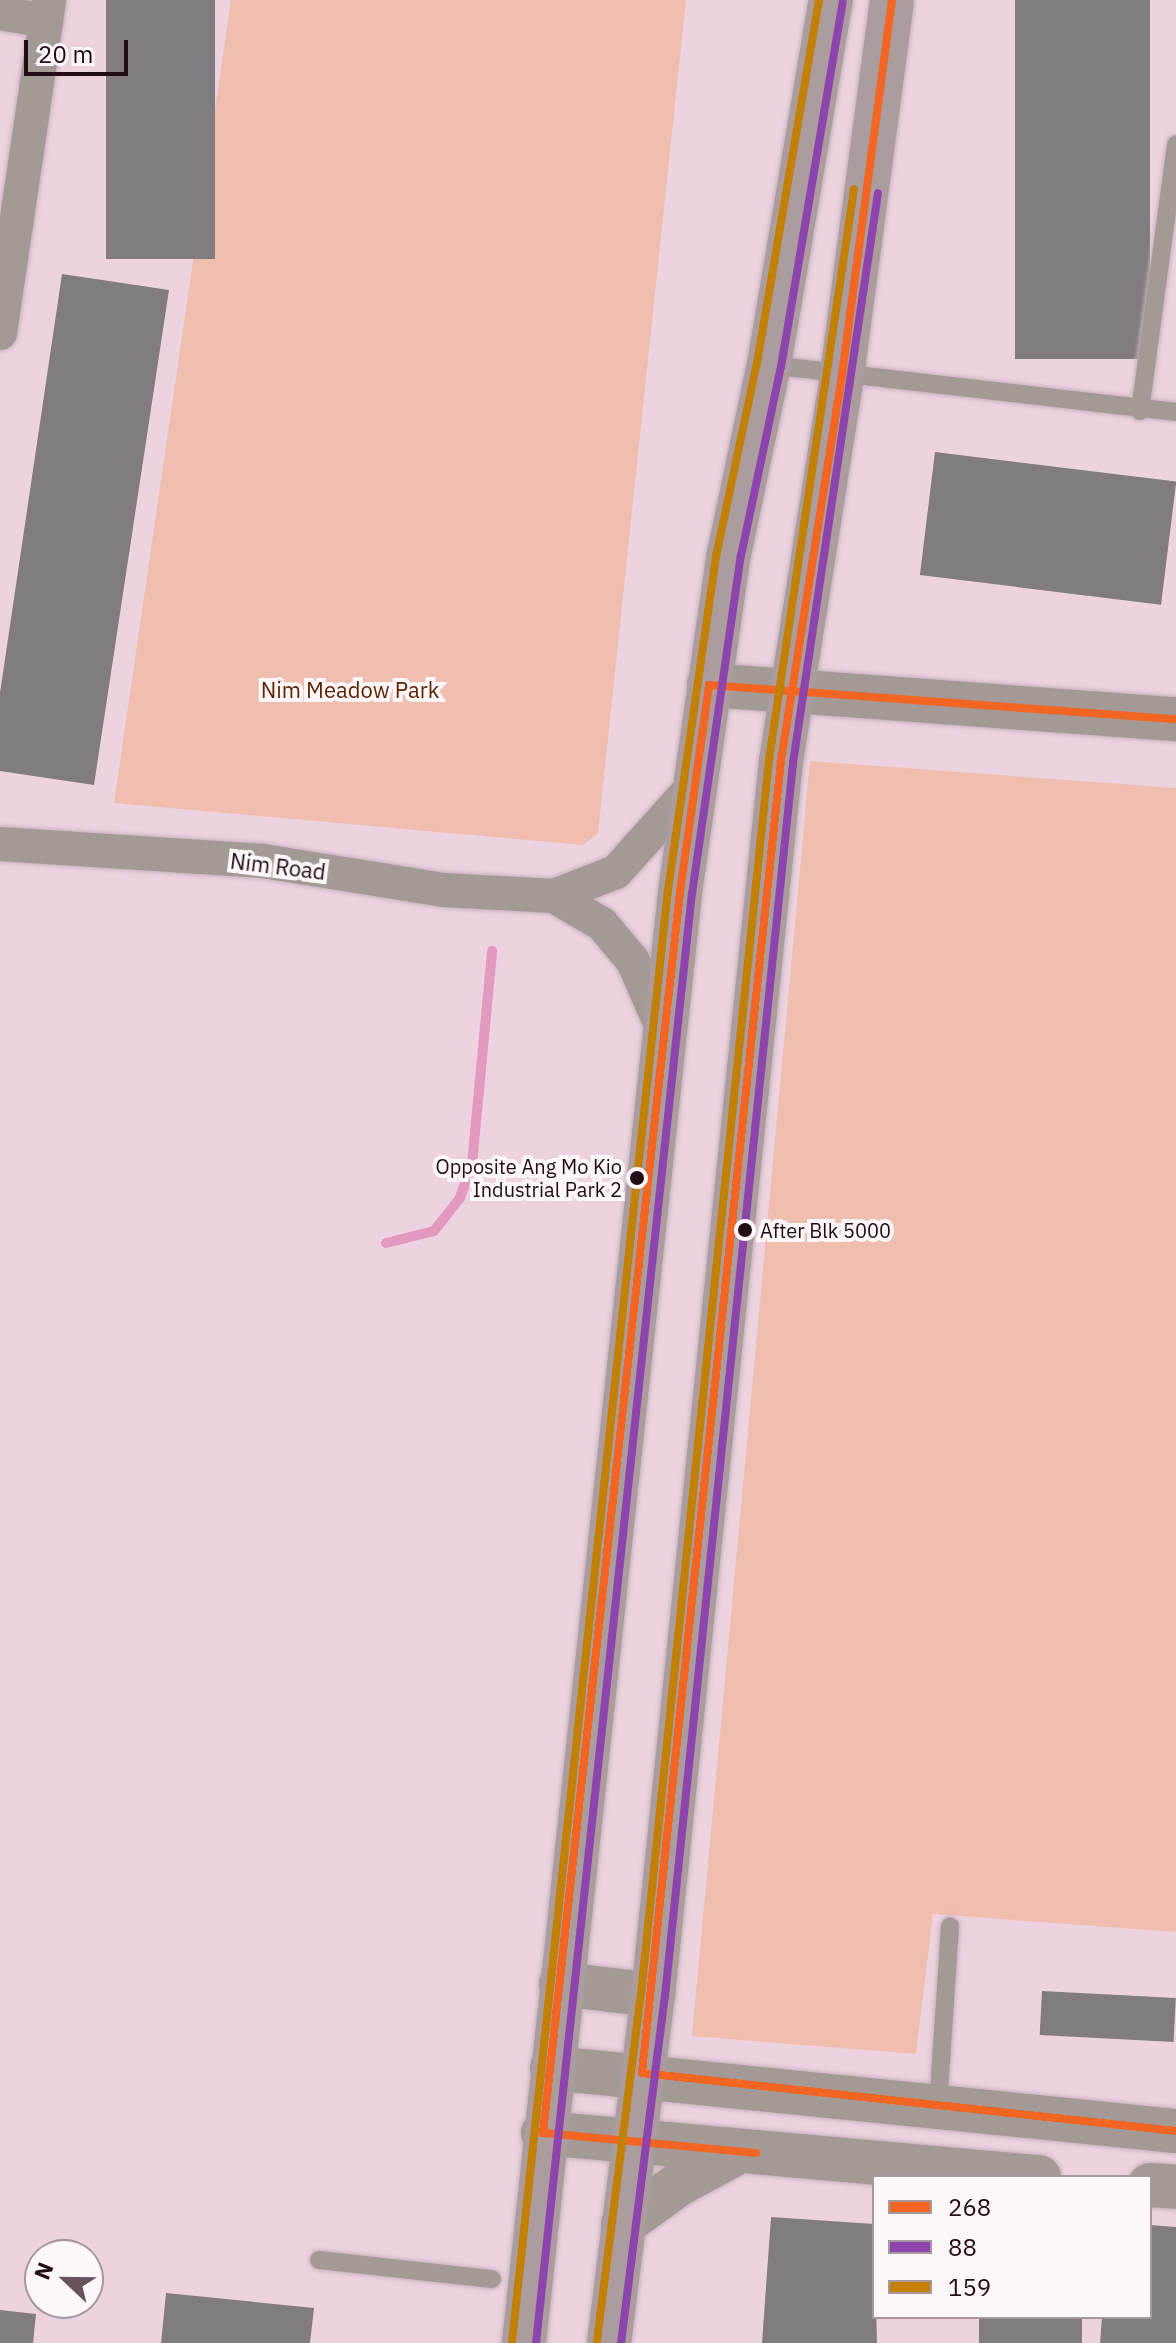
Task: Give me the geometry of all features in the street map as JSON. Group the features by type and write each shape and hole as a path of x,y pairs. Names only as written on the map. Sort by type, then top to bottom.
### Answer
{"main road":[{"path":"524,2343 543,2133 664,1032 695,784 729,554 769,365 831,0"},
{"path":"609,2343 653,1995 789,693 842,375 892,0"}],"street":[{"path":"0,13 48,11 0,333"},
{"path":"709,685 1176,719"},
{"path":"554,896 616,872 695,784"},
{"name":"Nim Road","path":"0,844 263,861 444,890 554,896"},
{"path":"554,896 602,924 633,961 664,1032"},
{"path":"561,1984 653,1995"},
{"path":"552,2068 642,2073 1176,2131"},
{"path":"543,2133 1016,2175"},
{"path":"623,2224 663,2193 740,2151"},
{"path":"1152,2185 1176,2187"}],"lane":[{"path":"1140,411 1176,144"},
{"path":"769,365 1140,411 1176,412"},
{"path":"938,2107 950,1926"},
{"path":"319,2260 492,2279"}],"green space":[{"name":"Nim Meadow Park","path":"231,0 686,0 598,833 583,845 114,803"},
{"path":"810,761 1176,788 1176,1932 933,1914 916,2054 692,2036"}],"building":[{"path":"106,0 215,0 215,259 106,259"},
{"path":"1015,0 1150,0 1150,359 1015,359"},
{"path":"62,274 169,290 94,785 0,771 0,693"},
{"path":"935,452 1176,482 1161,605 920,575"},
{"path":"1042,1991 1176,1998 1174,2042 1040,2035"},
{"path":"771,2217 872,2224 872,2319 876,2319 877,2343 762,2343"},
{"path":"1152,2225 1176,2227 1176,2343 1100,2343 1102,2319 1152,2319"},
{"path":"166,2293 314,2308 310,2343 161,2343"},
{"path":"0,2310 24,2313 24,2319 35,2319 33,2343 0,2343"},
{"path":"979,2319 1082,2319 1082,2343 979,2343"}],"waterway":[{"path":"386,1243 434,1231 460,1198 472,1164 492,951"}],"transit line":[{"name":"159","path":"512,2342 668,890 717,552 757,363 819,0"},
{"name":"268","path":"892,0 842,375 781,761 642,2073 1176,2131"},
{"name":"88","path":"536,2343 692,894 741,556 781,367 843,2"},
{"name":"159","path":"597,2341 641,1994 769,760 854,189"},
{"name":"88","path":"621,2343 665,1996 793,763 878,193"},
{"name":"268","path":"756,2153 543,2133 680,892 709,685 1176,719"}],"place":[{"name":"Opposite Ang Mo Kio Industrial Park 2","path":"637,1178"},
{"name":"After Blk 5000","path":"745,1230"}]}
